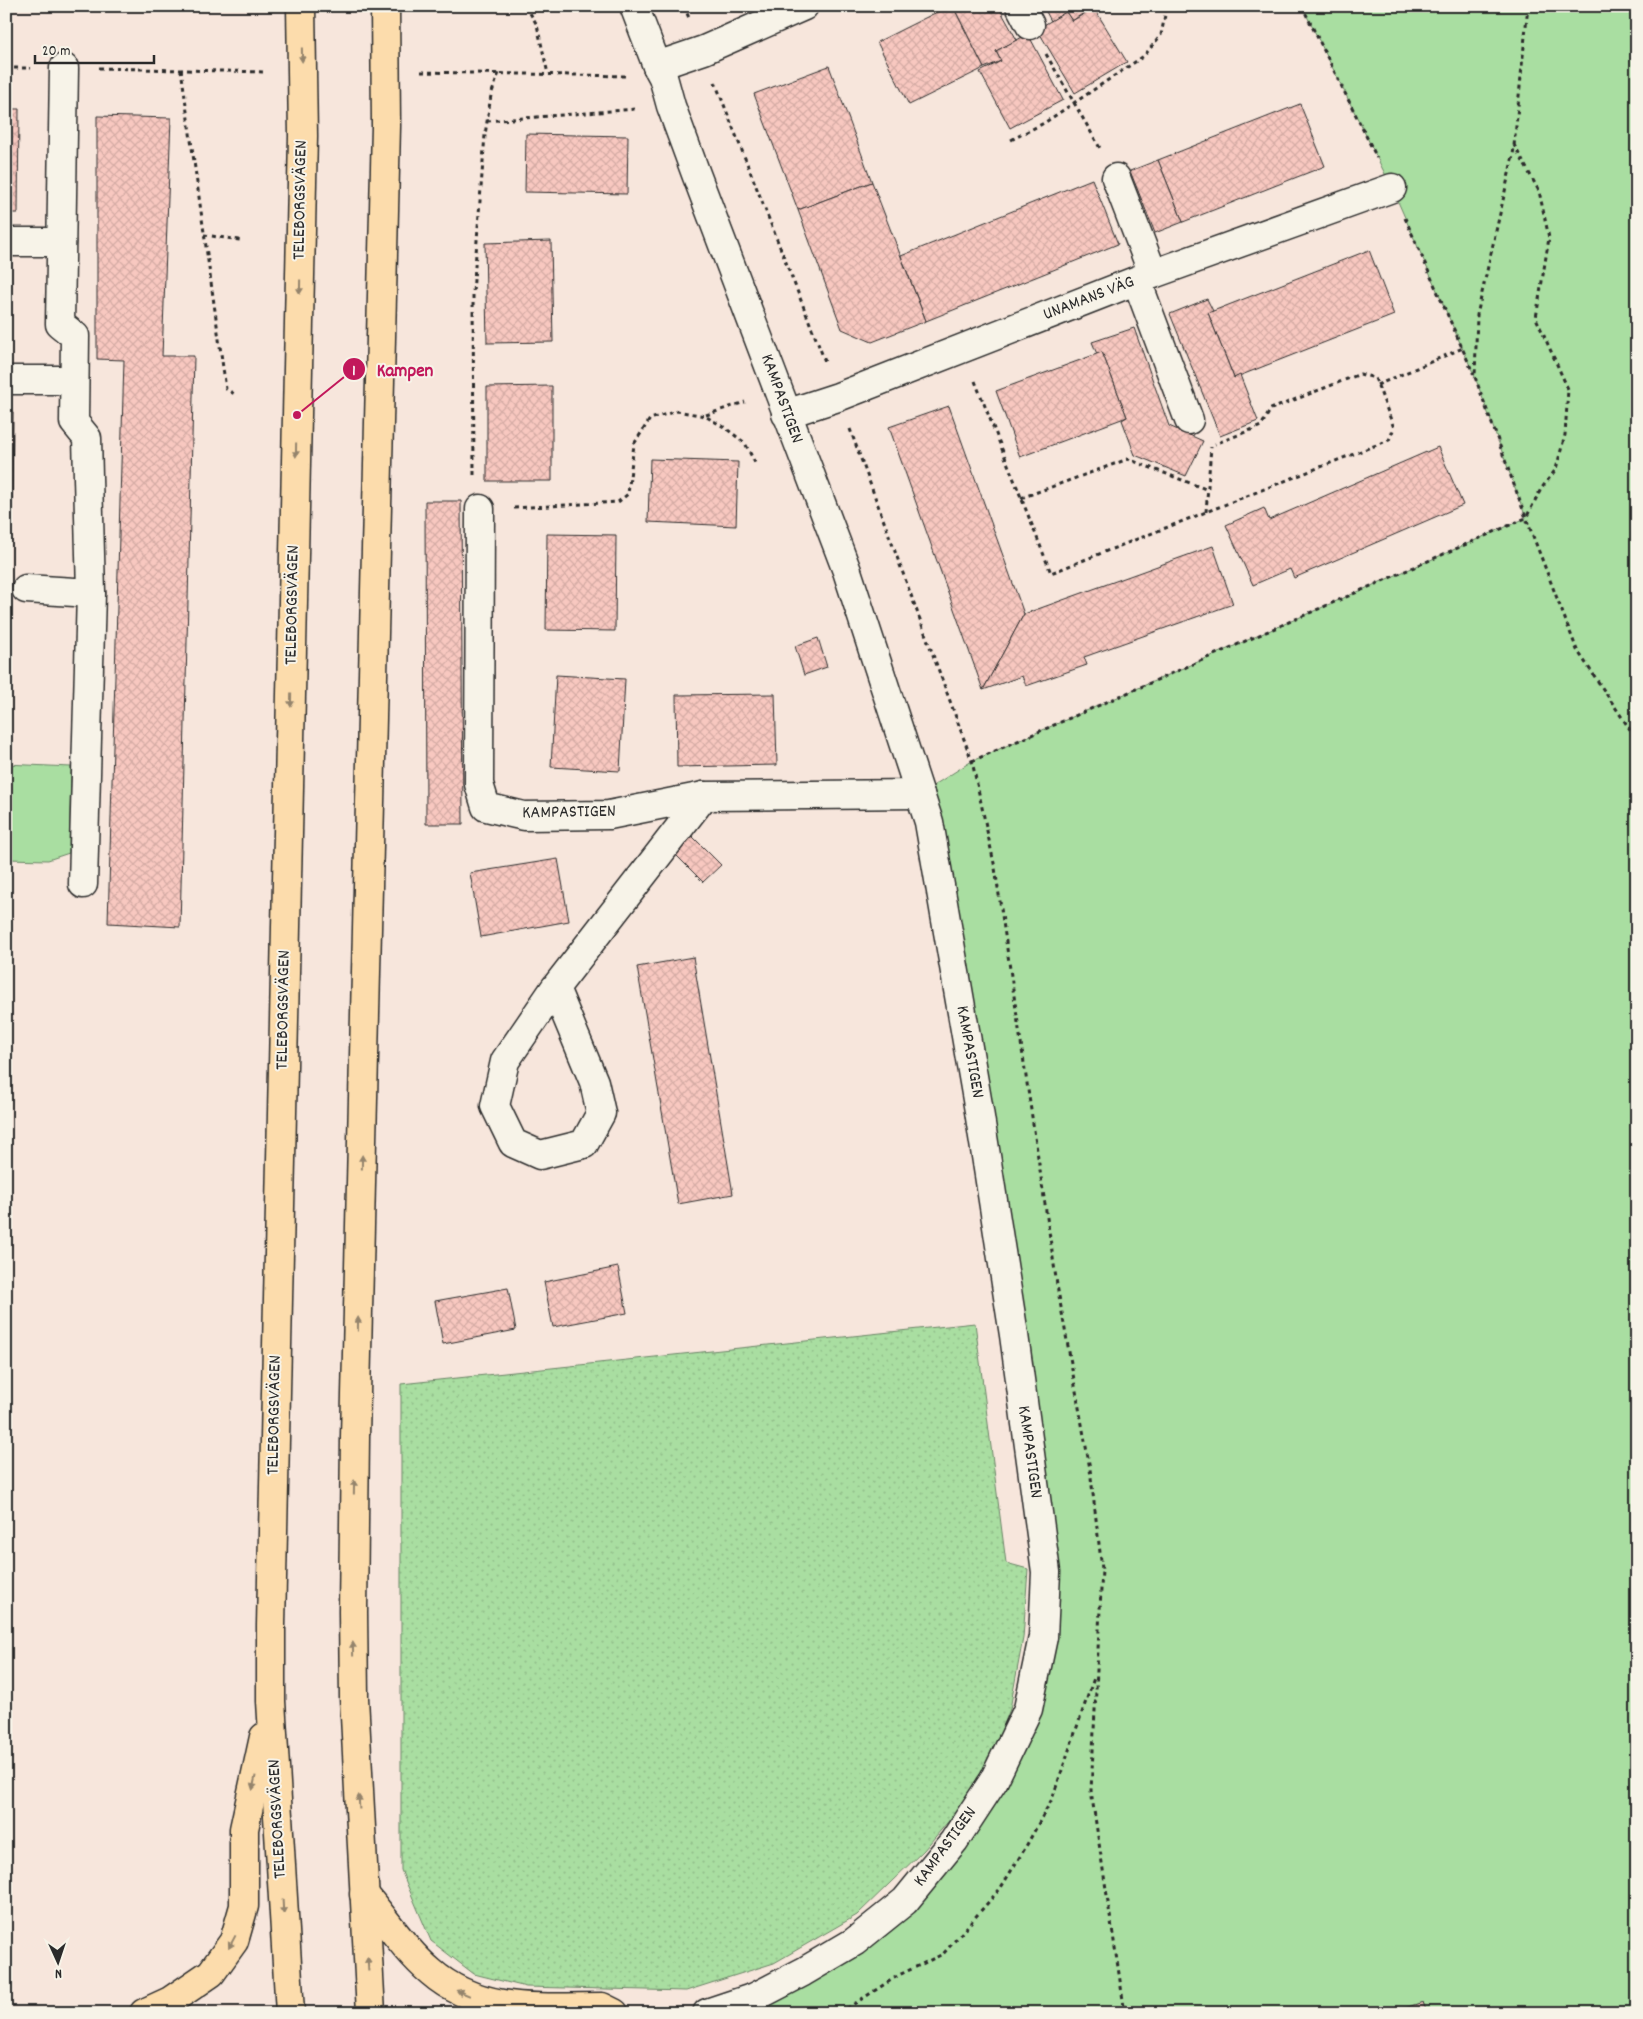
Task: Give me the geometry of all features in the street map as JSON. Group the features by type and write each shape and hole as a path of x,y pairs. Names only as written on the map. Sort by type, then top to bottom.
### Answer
{"main road":[{"name":"TELEBORGSVÄGEN","path":"290,2013 271,1701 271,1625 303,136 301,6"},
{"path":"371,2013 354,1698 353,1612 386,136 385,6"},
{"path":"144,2013 176,1998 211,1973 234,1941 244,1906 244,1829 271,1701"},
{"path":"364,1894 430,1972 461,1993 511,2006 602,2007 614,2013"}],"street":[{"name":"KAMPASTIGEN","path":"634,6 778,387 786,414 847,571 929,822 979,1111 1014,1334 1046,1572 1043,1637 1028,1709 994,1780 954,1842 905,1902 854,1942 803,1972 760,2005 707,2013"},
{"path":"660,72 704,50 804,6"},
{"path":"64,68 60,324 75,336 74,422 86,438 91,593 84,884"},
{"path":"1116,178 1145,278 1190,420"},
{"name":"UNAMANS VÄG","path":"786,414 838,397 1145,278 1392,188"},
{"path":"6,242 61,242"},
{"path":"6,380 74,380"},
{"name":"KAMPASTIGEN","path":"480,510 479,784 486,807 524,816 609,815 704,796 920,794"},
{"path":"26,589 91,593"},
{"path":"555,988 594,1082 601,1113 584,1144 540,1155 513,1143 495,1106 505,1061 555,988 704,796"}],"path":[{"path":"526,6 537,25 548,74"},
{"path":"1011,140 1044,123 1144,56 1161,35 1166,10 1165,6"},
{"path":"1528,6 1513,156 1477,315 1475,377 1526,518 1577,650 1637,740"},
{"path":"1025,16 1116,178"},
{"path":"6,68 181,69 266,72"},
{"path":"181,69 226,389 236,395"},
{"path":"421,72 548,74 660,72"},
{"path":"499,73 491,95 487,121 473,293 474,484 480,510 618,502 628,494 634,444 650,419 677,411 706,416 724,427 745,443 756,465"},
{"path":"487,121 671,106"},
{"path":"972,761 1526,518 1540,489 1556,469 1565,435 1568,389 1536,318 1550,238 1539,191 1514,145"},
{"path":"204,235 240,240"},
{"path":"962,348 1051,573 1389,440 1394,428 1375,378 1360,374 1271,409 1261,426 1211,446"},
{"path":"1377,384 1463,348"},
{"path":"706,416 738,405"},
{"path":"1190,420 1211,446 1206,512"},
{"path":"1021,498 1128,459 1208,490"},
{"path":"840,2013 898,1975 943,1954 1000,1889 1052,1799 1096,1674"}],"green space":[{"path":"1302,6 1637,6 1637,74 1635,85 1637,103 1634,105 1637,117 1637,2013 707,2013 905,1901 1028,1709 1046,1572 920,794 972,761 1526,518 1475,377 1392,188"},
{"path":"6,764 71,767 69,853 48,860 6,859"},
{"path":"975,1323 1006,1563 1028,1569 1023,1638 1010,1709 981,1783 924,1850 857,1915 774,1963 686,1991 526,1987 474,1974 431,1941 401,1870 401,1384"}],"building":[{"path":"949,6 953,6 984,68 909,105 877,42"},
{"path":"953,6 998,6 1017,40 996,51 1001,61 984,68"},
{"path":"1043,6 1082,6 1085,12 1072,21 1066,12 1051,21"},
{"path":"1082,6 1094,6 1085,12"},
{"path":"1094,8 1127,62 1075,93 1037,29 1066,12 1072,21"},
{"path":"1028,34 1063,100 1010,128 980,72 1001,61 996,51"},
{"path":"829,66 872,182 798,210 754,94"},
{"path":"1300,104 1325,166 1183,222 1158,160"},
{"path":"6,109 19,109 18,213 6,213"},
{"path":"97,116 171,118 162,356 194,356 180,927 108,923 124,360 97,359"},
{"path":"526,134 628,136 627,194 525,192"},
{"path":"1158,160 1183,222 1155,233 1130,171"},
{"path":"1092,179 1118,244 926,321 901,256"},
{"path":"872,182 926,321 872,342 842,329 798,210"},
{"path":"551,241 553,342 487,343 485,243"},
{"path":"1369,250 1394,315 1234,378 1208,313"},
{"path":"1207,299 1213,311 1208,313 1234,378 1240,375 1258,421 1220,436 1170,314"},
{"path":"1134,328 1169,426 1203,441 1186,476 1135,455 1122,420 1127,417 1102,352 1097,354 1092,342"},
{"path":"1102,352 1127,417 1020,457 996,391"},
{"path":"552,386 552,481 487,481 487,387"},
{"path":"949,406 1024,614 983,690 889,427"},
{"path":"6,412 13,412 12,514 6,513"},
{"path":"1438,447 1463,505 1294,578 1290,569 1253,585 1226,525 1264,508 1269,520"},
{"path":"650,459 738,462 736,526 648,522"},
{"path":"425,501 461,501 463,824 426,824"},
{"path":"547,534 616,535 615,631 546,630"},
{"path":"1213,546 1233,604 1084,657 1087,665 1026,686 1022,676 983,690 1024,614"},
{"path":"818,638 827,667 804,675 795,646"},
{"path":"556,675 625,679 620,771 551,767"},
{"path":"775,694 777,765 677,767 676,695"},
{"path":"692,836 721,865 703,882 675,854"},
{"path":"558,859 569,921 481,937 470,873"},
{"path":"693,957 733,1194 678,1204 637,967"},
{"path":"618,1267 627,1313 553,1327 544,1282"},
{"path":"508,1288 516,1330 443,1344 435,1301"},
{"path":"1423,2002 1427,2013 1390,2013"}],"place":[{"name":"Kampen","path":"297,415"}]}
